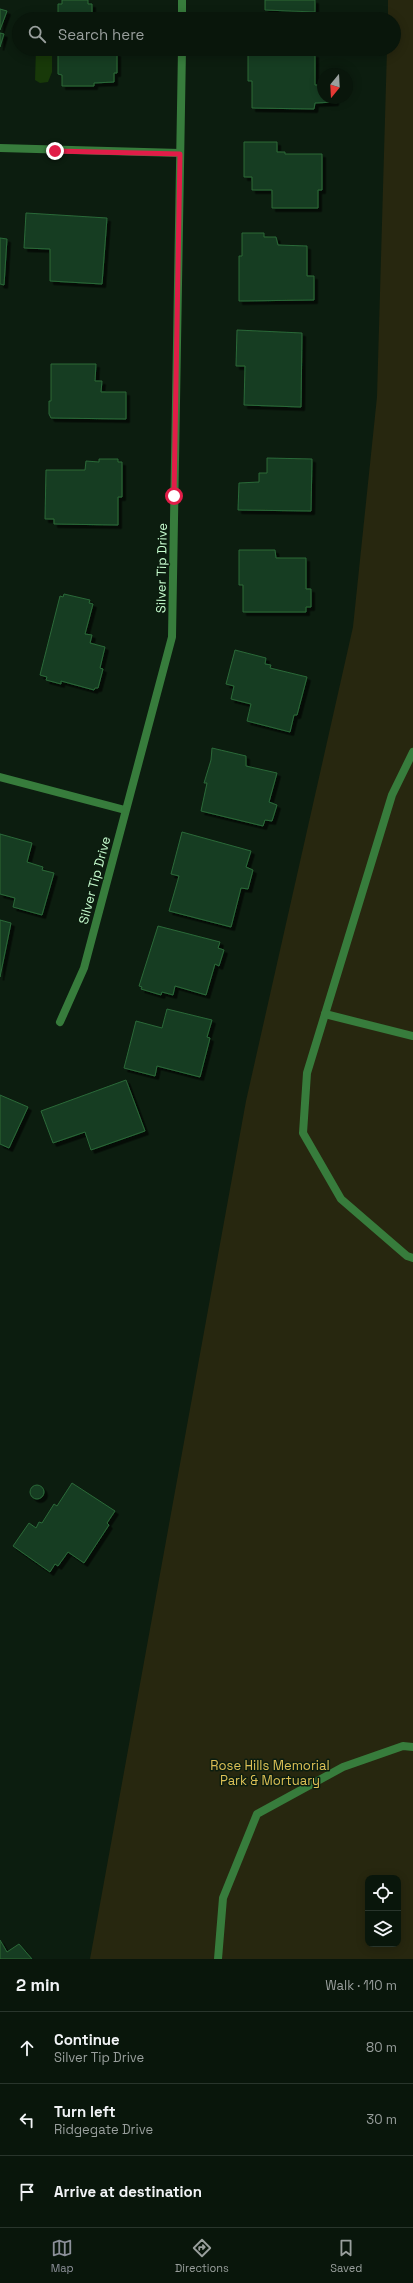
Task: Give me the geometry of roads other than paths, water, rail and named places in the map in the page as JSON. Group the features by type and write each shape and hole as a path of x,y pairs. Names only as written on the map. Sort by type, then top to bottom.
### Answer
{"street":[{"path":"182,0 182,12"},
{"name":"Silver Tip Drive","path":"60,1022 84,968 172,637 182,56"},
{"path":"0,148 180,154"},
{"path":"413,752 392,795 307,1073 303,1133 341,1200 407,1256 413,1258"},
{"path":"0,777 125,810"},
{"path":"325,1014 413,1036"},
{"path":"218,1959 223,1898 257,1814 343,1767 403,1746 413,1747"}],"park label":[{"name":"Rose Hills Memorial Park & Mortuary","path":"270,1772"}]}
